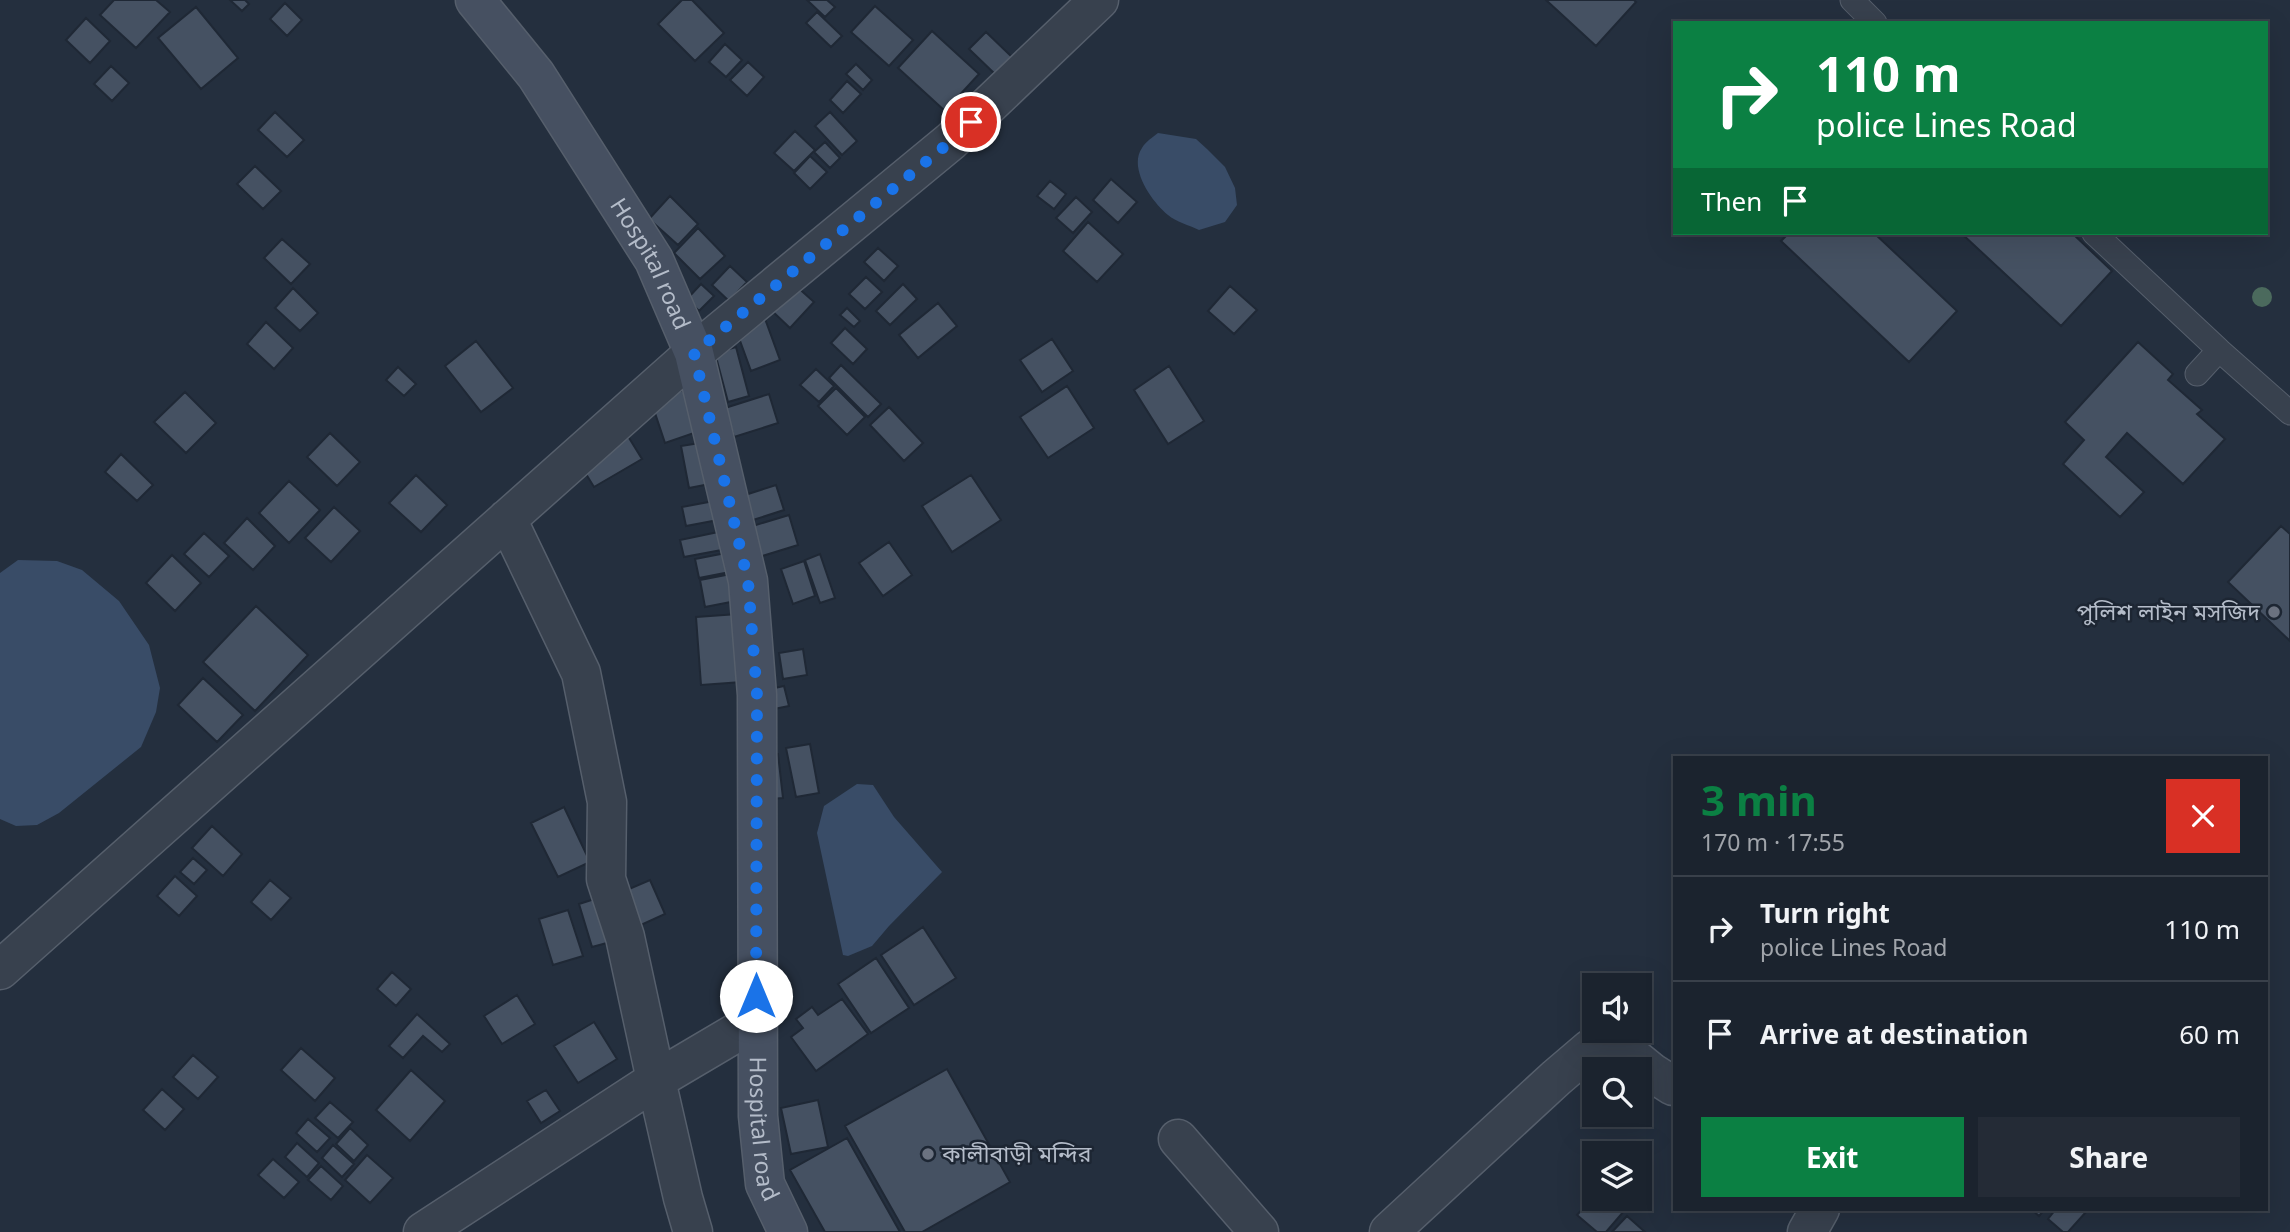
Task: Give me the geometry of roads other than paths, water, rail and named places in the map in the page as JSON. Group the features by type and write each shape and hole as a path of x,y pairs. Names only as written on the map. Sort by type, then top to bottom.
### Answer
{"street":[{"name":"Hospital road","path":"475,0 536,75 654,260 694,353 748,581 757,695 758,1116 765,1184 788,1232"},
{"path":"0,970 694,353 951,141 1099,0"},
{"path":"507,519 581,673 607,802 606,879 625,937 683,1198 693,1232"},
{"path":"423,1232 656,1080 756,1021"},
{"path":"1389,1232 1564,1071 1608,1037 1673,1086"},
{"path":"1178,1139 1259,1232"},
{"path":"1807,1232 1819,1211"}],"lane":[{"path":"1852,0 1873,21"},
{"path":"2096,235 2290,413"},
{"path":"2197,374 2219,350"}],"water":[{"path":"1158,133 1196,139 1225,167 1235,188 1237,205 1225,222 1199,230 1171,217 1155,202 1140,175 1138,156 1143,146"},
{"path":"18,560 57,561 82,570 119,601 149,645 160,688 156,712 141,747 59,813 37,825 16,826 0,819 0,573"},
{"path":"857,784 873,785 894,817 942,872 872,946 848,956 843,955 817,833 824,806"}],"place":[{"name":"পুলিশ লাইন মসজিদ","path":"2274,612"},
{"name":"কালীবাড়ী মন্দির","path":"928,1154"}]}
